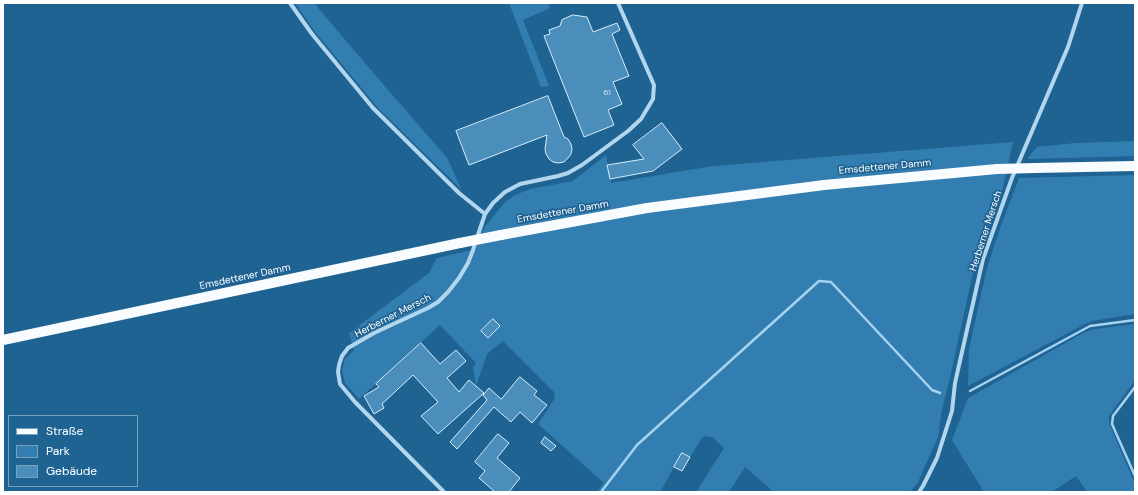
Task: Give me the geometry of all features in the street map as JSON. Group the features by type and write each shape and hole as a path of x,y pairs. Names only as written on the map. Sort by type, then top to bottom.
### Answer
{"main road":[{"name":"Emsdettener Damm","path":"3,340 460,242 647,208 816,186 997,169 1135,166"}],"street":[{"path":"290,3 312,34 374,108 459,194 485,214"},
{"name":"Herberner Mersch","path":"444,492 354,402 340,384 338,372 342,356 348,348 374,333 428,308 438,302 448,292 468,263 485,214 493,203 506,192 520,184 568,173 582,165 628,131 641,118 653,98 654,85 618,3"},
{"name":"Herberner Mersch","path":"919,492 924,486 937,458 952,411 954,383 983,259 1012,178 1068,47 1082,3"}],"green space":[{"path":"295,3 314,3 447,158 462,190 378,108 316,33"},
{"path":"509,3 548,3 550,8 523,20 549,86 541,87"},
{"path":"1135,141 1135,156 1027,159 1037,147 1076,143"},
{"path":"1013,142 1001,196 985,234 974,268 942,409 938,437 918,482 910,492 774,492 745,467 729,492 696,492 724,448 712,437 704,436 690,457 682,453 660,492 597,492 604,483 538,424 555,398 554,392 503,341 487,354 476,386 473,367 476,363 440,325 359,399 345,383 342,370 345,359 354,350 349,333 429,273 437,258 476,249 484,228 505,202 515,195 530,189 573,181 606,155 611,183 713,166"},
{"path":"1135,175 1135,314 1092,321 968,386 969,349 987,268 1019,178"},
{"path":"1135,324 1135,380 1109,416 1109,423 1135,484 1135,492 1087,492 1076,476 1052,492 984,492 952,440 968,398 1085,332 1095,329"}],"building":[{"path":"573,15 587,17 593,32 617,23 620,30 612,34 629,76 613,82 622,104 608,110 614,125 584,137 544,36 550,34 549,30 560,26 562,20"},
{"path":"548,96 564,137 568,139 571,144 571,154 564,162 553,162 549,159 545,149 547,135 469,165 456,131"},
{"path":"662,123 682,149 653,171 610,179 607,165 644,159 633,145"},
{"path":"493,319 500,326 488,338 481,331"},
{"path":"421,343 440,364 456,350 466,361 447,378 459,392 469,380 484,393 438,434 421,416 438,402 413,375 382,404 384,408 374,414 364,396 379,387 376,384"},
{"path":"520,377 537,391 534,395 547,405 532,423 520,412 511,422 494,407 457,449 450,442 487,400 483,395 489,388 501,399"},
{"path":"498,434 509,443 497,458 520,478 509,492 495,492 479,478 485,471 475,462"},
{"path":"545,437 556,446 551,451 541,443"},
{"path":"682,453 690,457 682,471 674,467"}],"waterway":[{"path":"601,492 637,445 819,281 831,282 932,390 940,393"},
{"path":"970,391 1090,326 1135,320"},
{"path":"1135,387 1113,416 1112,424 1135,476"}]}
